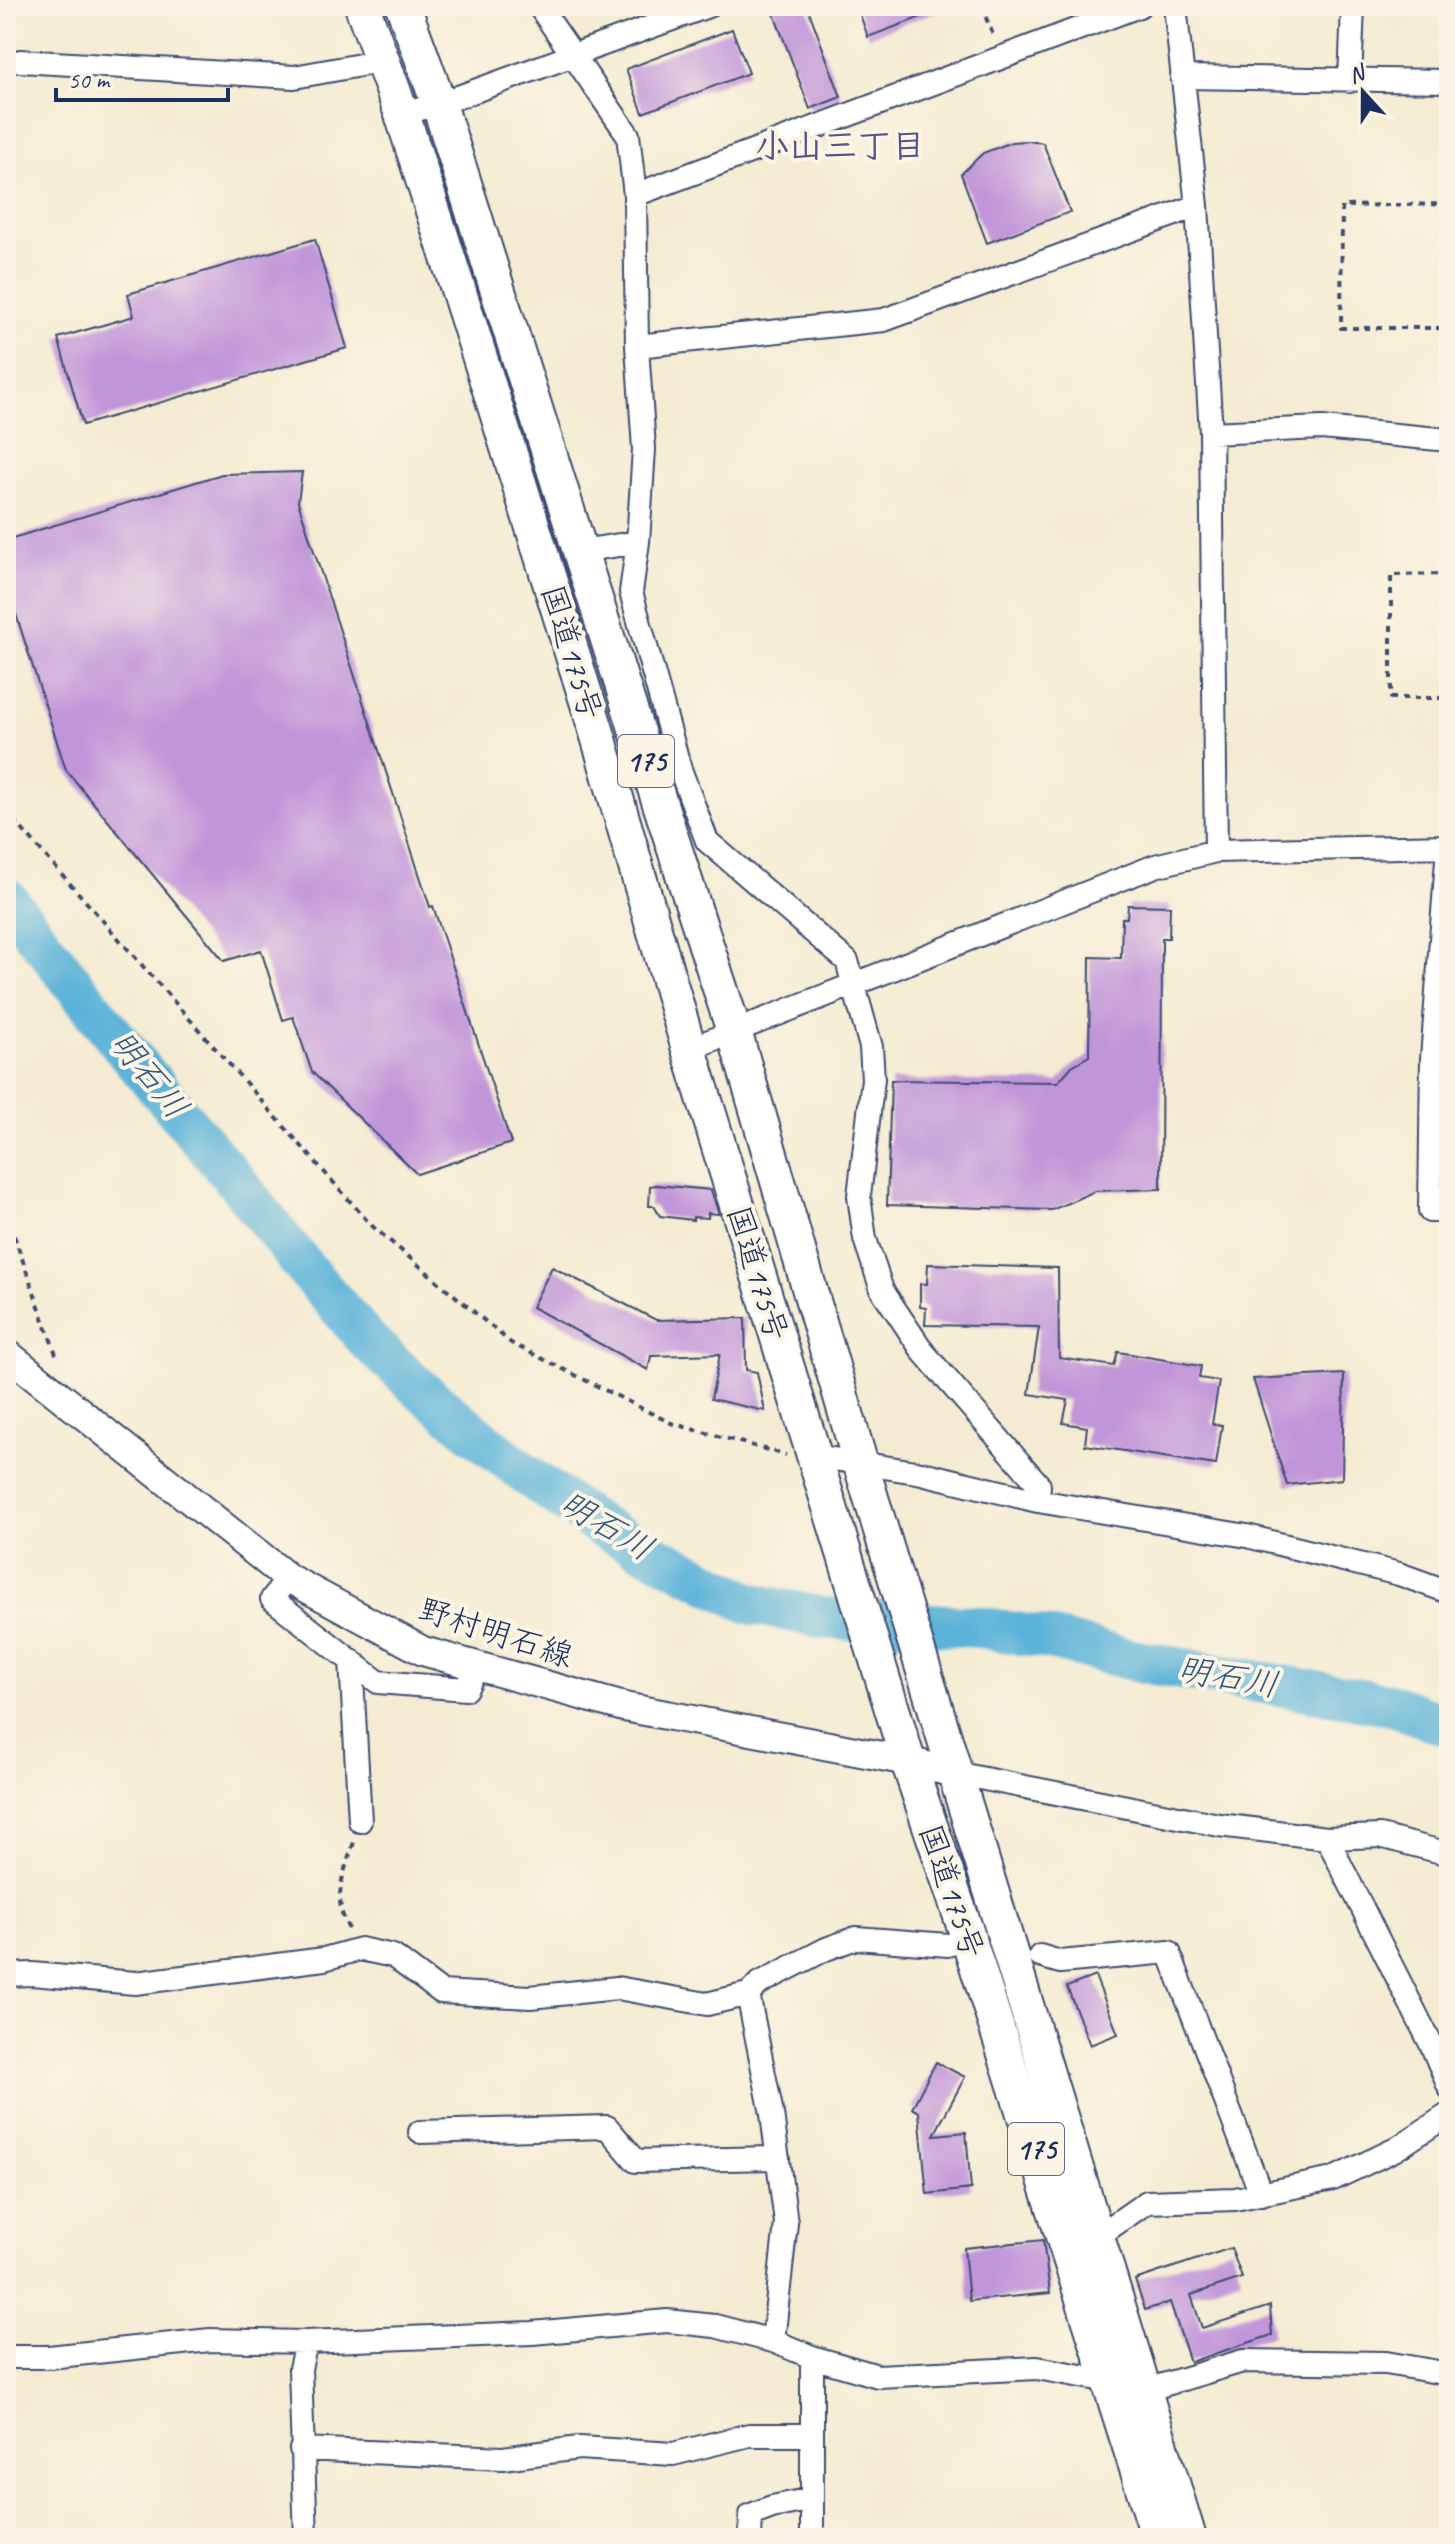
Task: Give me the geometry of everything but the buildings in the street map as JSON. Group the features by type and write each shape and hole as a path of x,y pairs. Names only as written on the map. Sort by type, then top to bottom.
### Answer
{"highway":[{"name":"国道175号","path":"362,6 402,114 598,736 689,1049 908,1761 966,1931 1159,2538"},
{"name":"国道175号","path":"403,6 439,104 581,551 666,772 734,1031 861,1465 1189,2538"}],"main road":[{"name":"野村明石線","path":"6,1353 288,1578 423,1651 624,1707 908,1761 954,1773"}],"street":[{"path":"539,6 628,135 635,195 637,346 644,449 638,542 631,592 666,772 707,841 847,961 871,1047 873,1079 859,1196 865,1239 882,1290 924,1353 1039,1485 1038,1501"},
{"path":"402,114 439,104 708,6"},
{"path":"635,195 1139,6"},
{"path":"1175,6 1197,206 1211,433 1216,851"},
{"path":"1350,81 1353,6"},
{"path":"20,61 294,77 383,61"},
{"path":"1182,77 1449,81"},
{"path":"637,346 884,320 1197,206"},
{"path":"1211,433 1322,428 1449,440"},
{"path":"581,551 638,542"},
{"path":"689,1049 1155,866 1216,851 1448,846 1432,1059 1430,1211 1449,1211"},
{"path":"815,1456 922,1473 1038,1501 1247,1536 1399,1574 1449,1592"},
{"path":"288,1578 272,1599 378,1682 466,1689 478,1666"},
{"path":"351,1660 360,1821"},
{"path":"954,1773 1219,1825 1327,1838 1380,1836 1449,1854"},
{"path":"1327,1838 1432,2046 1449,2087"},
{"path":"6,1975 32,1974 135,1983 324,1959 360,1949 393,1956 441,1992 530,1997 617,1988 707,2004 748,1994 760,1983 826,1949 856,1938 948,1945"},
{"path":"1040,1956 1060,1962 1169,1952 1261,2194"},
{"path":"748,1994 778,2158 786,2223 773,2341"},
{"path":"1098,2236 1147,2202 1235,2199 1333,2179 1396,2149 1449,2114"},
{"path":"420,2132 607,2127 636,2161 778,2158"},
{"path":"6,2357 49,2357 210,2340 306,2342 532,2333 667,2321 715,2326 773,2341 812,2357 878,2376 1037,2368 1109,2381 1143,2391 1243,2361 1386,2363 1449,2374"},
{"path":"304,2538 300,2369 306,2342"},
{"path":"812,2357 812,2538"},
{"path":"301,2449 503,2458 579,2448 673,2454 749,2435 812,2435"},
{"path":"750,2538 751,2515 772,2507 812,2499"}],"path":[{"path":"981,6 1002,57"},
{"path":"1449,204 1342,206 1341,328 1449,328"},
{"path":"1449,574 1391,575 1391,698 1449,698"},
{"path":"6,811 371,1225 511,1343 671,1423 782,1455 815,1456"},
{"path":"6,1213 59,1363"},
{"path":"360,1821 340,1886 340,1914 360,1949"}],"waterway":[{"name":"明石川","path":"6,898 128,1053 369,1342 419,1388 525,1474 601,1527 749,1603 824,1618 980,1627 1050,1639 1136,1661 1389,1704 1449,1726"}],"district":[{"name":"小山三丁目","path":"840,145"}]}
